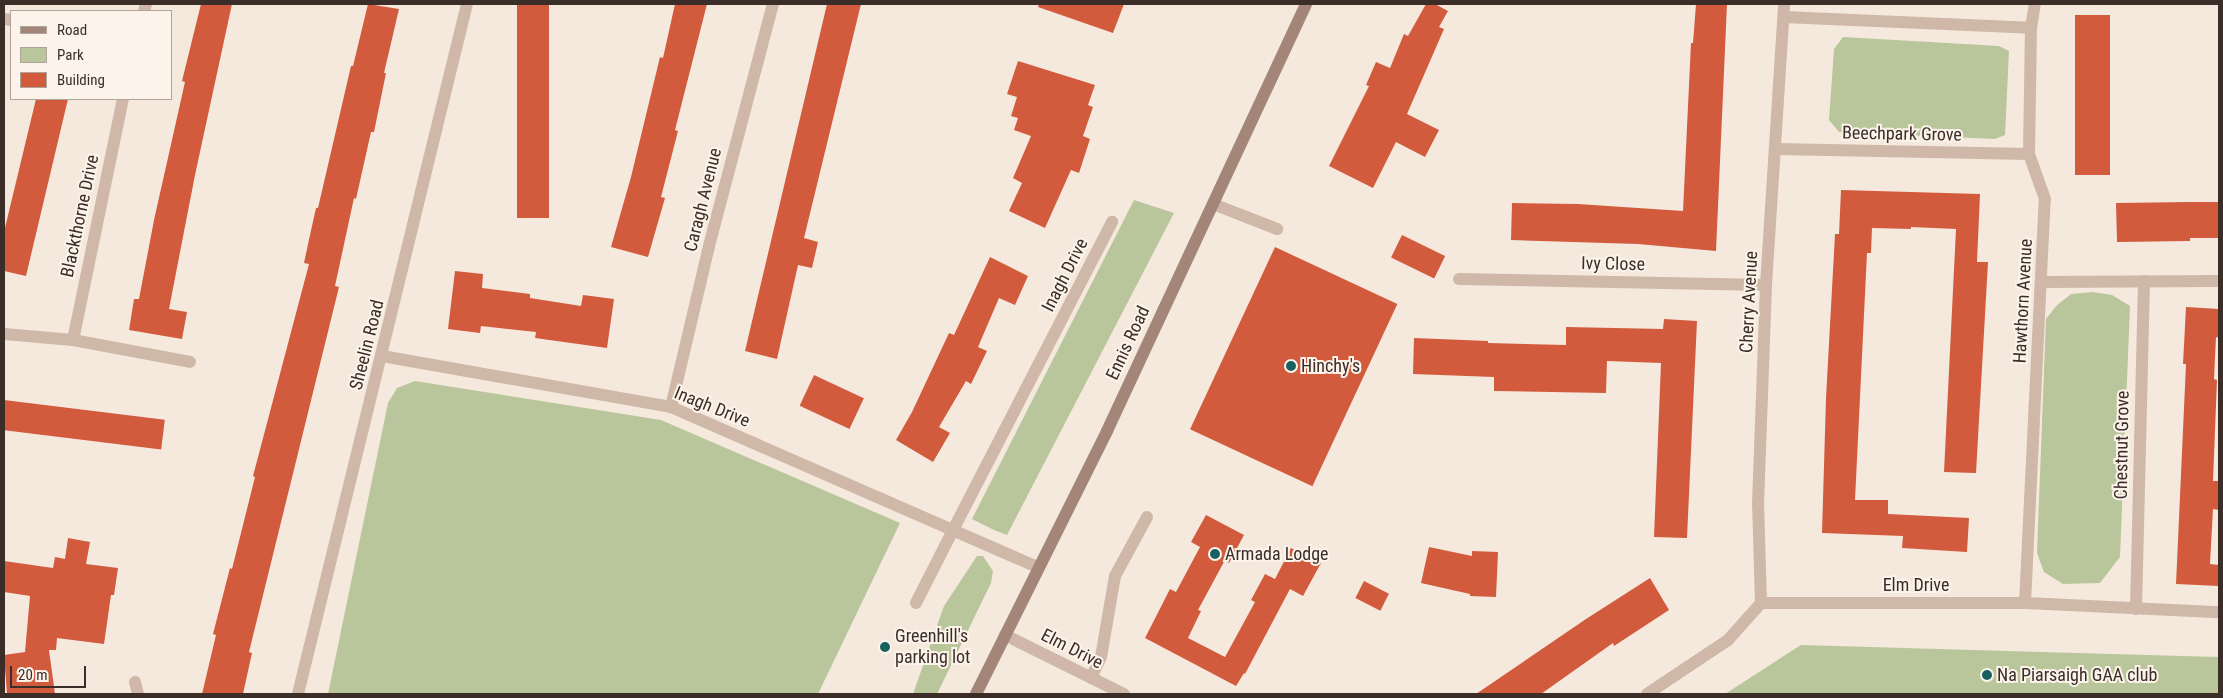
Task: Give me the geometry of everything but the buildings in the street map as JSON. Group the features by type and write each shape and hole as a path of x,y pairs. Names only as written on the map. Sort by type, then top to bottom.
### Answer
{"main road":[{"name":"Ennis Road","path":"976,694 1037,567 1106,431 1306,4"}],"street":[{"name":"Sheelin Road","path":"298,694 467,4"},
{"name":"Caragh Avenue","path":"671,407 709,246 773,4"},
{"name":"Hawthorn Avenue","path":"2025,603 2045,199 2029,154 2031,28 2035,4"},
{"path":"1784,10 2031,28"},
{"name":"Cherry Avenue","path":"1761,603 1758,504 1766,285 1784,10"},
{"name":"Blackthorne Drive","path":"73,340 124,100"},
{"name":"Beechpark Grove","path":"1775,149 2029,154"},
{"path":"1213,204 1277,228"},
{"name":"Inagh Drive","path":"953,530 1112,222"},
{"name":"Ivy Close","path":"1459,279 1766,285"},
{"path":"2041,282 2219,281"},
{"name":"Chestnut Grove","path":"2136,609 2144,282"},
{"path":"4,334 73,340 190,362"},
{"name":"Inagh Drive","path":"382,356 671,407 1037,567"},
{"path":"1091,678 1101,657 1115,576 1147,517"},
{"path":"916,603 953,530"},
{"path":"1647,694 1728,640 1761,603"},
{"name":"Elm Drive","path":"1761,603 2025,603 2219,612"},
{"name":"Elm Drive","path":"1005,635 1124,694"},
{"path":"135,682 138,694"}],"green space":[{"path":"1843,37 1999,46 2009,51 2005,135 1995,139 1839,132 1829,120 1834,49"},
{"path":"1134,200 1174,213 1007,535 994,530 972,519"},
{"path":"2093,292 2112,295 2130,306 2120,557 2100,583 2063,584 2044,572 2037,553 2046,319 2056,306 2071,294"},
{"path":"415,381 661,420 900,523 818,694 328,694 388,403 397,388"},
{"path":"977,556 983,556 993,571 991,583 937,694 913,694 944,606"},
{"name":"Na Piarsaigh GAA club","path":"1801,645 2219,657 2219,694 1725,694"}],"place":[{"name":"Hinchy's","path":"1291,366"},
{"name":"Armada Lodge","path":"1215,554"},
{"name":"Greenhill's parking lot","path":"885,647"},
{"name":"Na Piarsaigh GAA club","path":"1987,675"}]}
